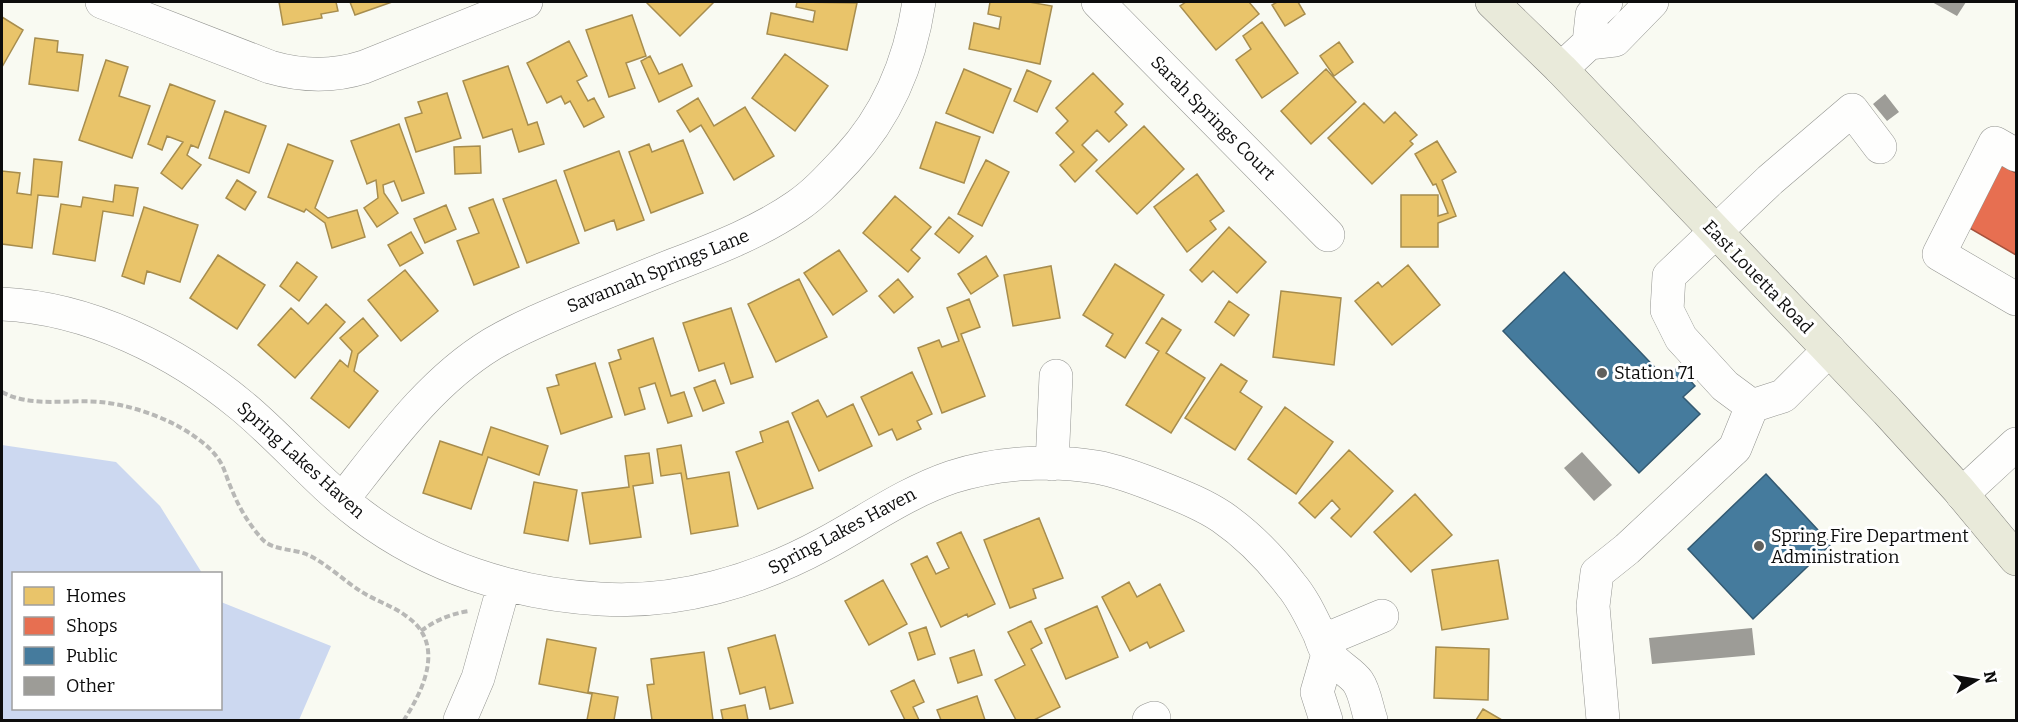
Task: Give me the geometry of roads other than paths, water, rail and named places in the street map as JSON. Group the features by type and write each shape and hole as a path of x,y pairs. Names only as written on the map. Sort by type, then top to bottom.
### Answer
{"main road":[{"name":"East Louetta Road","path":"1492,2 1561,69 1887,411 1962,494 2016,559"},
{"path":"1989,527 2016,577"}],"street":[{"path":"102,2 270,67 290,73 308,74 348,72 364,67 526,2"},
{"name":"Savannah Springs Lane","path":"342,500 432,391 466,362 490,346 530,324 758,229 799,206 819,189 860,145 885,108 906,59 919,2"},
{"name":"Sarah Springs Court","path":"1098,2 1328,235"},
{"path":"1589,43 1592,15 1606,2"},
{"path":"1561,69 1589,43 1615,40 1652,2"},
{"path":"1752,406 1725,386 1681,338 1667,310 1669,276 1770,180 1852,110 1880,147"},
{"path":"2016,155 1995,143 1939,254 2016,299"},
{"name":"Spring Lakes Haven","path":"2,304 36,308 80,318 127,336 200,374 242,406 362,516 407,545 464,572 500,597 557,595 603,599 653,597 708,589 761,573 796,558 828,542 895,501 944,480 984,469 1017,464 1074,465 1109,470 1186,498 1217,514 1241,532 1292,585 1304,603 1325,647 1359,683 1371,720"},
{"path":"1752,406 1783,396 1829,350"},
{"path":"1052,464 1056,376"},
{"path":"1603,720 1593,606 1597,573 1627,549 1735,448 1752,406"},
{"path":"1962,494 2016,444"},
{"path":"460,720 478,678 500,597"},
{"path":"1326,720 1317,692 1325,647 1383,616"}],"water":[{"path":"2,445 116,462 160,506 201,572 12,572 12,710 222,710 222,602 331,646 299,720 2,720"}],"place":[{"name":"Station 71","path":"1602,373"},
{"name":"Spring Fire Department Administration","path":"1759,546"}]}
